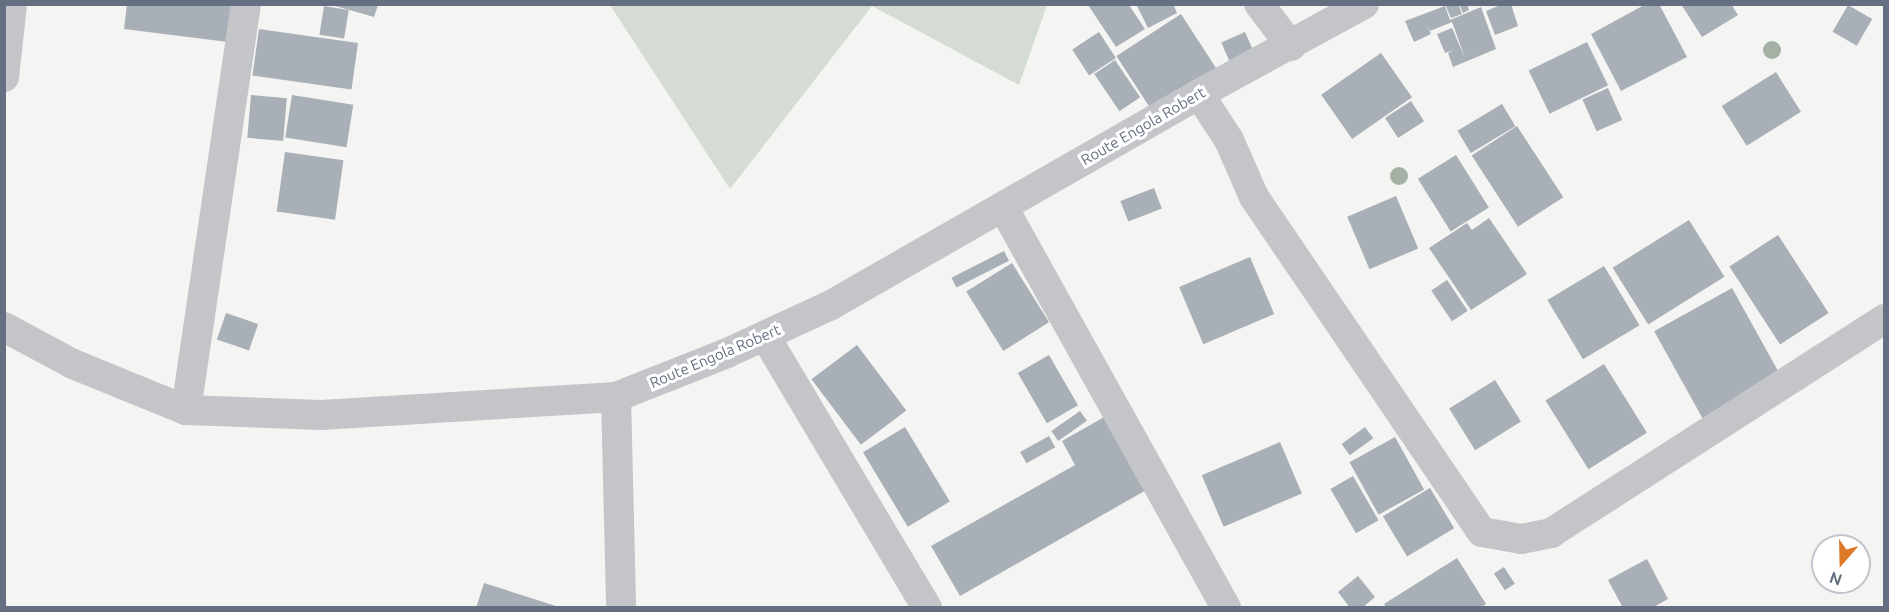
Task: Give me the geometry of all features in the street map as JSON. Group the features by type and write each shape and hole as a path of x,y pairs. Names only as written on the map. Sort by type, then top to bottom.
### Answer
{"street":[{"path":"4,77 12,4"},
{"path":"186,410 246,4"},
{"path":"1259,4 1291,46"},
{"name":"Route Engola Robert","path":"4,327 73,364 186,410 321,415 616,397 765,336 831,305 1199,94 1291,46 1364,4"},
{"path":"1199,94 1229,140 1254,197 1482,532 1521,539 1551,533 1884,320"},
{"path":"1003,207 1226,608"},
{"path":"765,336 927,608"},
{"path":"616,397 621,608"}],"shaded area":[{"path":"610,5 1047,5 1019,85 872,6 730,189"}],"building":[{"path":"127,4 233,4 228,42 124,29"},
{"path":"1136,4 1173,4 1177,13 1148,28"},
{"path":"1445,4 1458,4 1462,14 1451,18"},
{"path":"1459,4 1467,4 1469,10 1463,13"},
{"path":"1503,4 1511,4 1518,26 1495,35 1486,11"},
{"path":"1646,4 1659,4 1687,57 1621,91 1591,34"},
{"path":"1681,4 1731,4 1738,15 1702,37"},
{"path":"332,5 378,5 374,17"},
{"path":"1088,5 1129,5 1145,29 1116,47"},
{"path":"1848,5 1872,19 1857,46 1832,32"},
{"path":"324,6 349,10 344,39 319,35"},
{"path":"1445,6 1450,20 1481,7 1496,49 1453,67 1448,53 1454,50 1445,53 1437,34 1452,28 1465,58 1452,22 1430,31 1426,24 1431,34 1414,42 1405,21"},
{"path":"1181,14 1217,70 1153,112 1116,56"},
{"path":"259,29 358,43 351,89 252,76"},
{"path":"1099,32 1116,58 1089,75 1072,49"},
{"path":"1245,32 1255,54 1231,65 1221,43"},
{"path":"1587,42 1608,85 1550,114 1529,70"},
{"path":"1381,53 1412,97 1352,139 1321,95"},
{"path":"1115,60 1140,97 1119,111 1094,74"},
{"path":"1776,72 1801,112 1747,146 1722,106"},
{"path":"1608,88 1622,120 1597,131 1582,99"},
{"path":"251,95 287,98 283,141 247,138"},
{"path":"292,95 353,105 347,147 285,137"},
{"path":"1411,101 1424,121 1398,138 1385,118"},
{"path":"1502,104 1515,126 1471,153 1457,131"},
{"path":"1517,126 1563,197 1518,227 1472,155"},
{"path":"285,152 343,160 335,220 277,211"},
{"path":"1456,155 1489,208 1451,231 1418,179"},
{"path":"1154,188 1162,209 1128,221 1120,201"},
{"path":"1396,196 1418,248 1369,269 1347,217"},
{"path":"1489,218 1527,274 1471,310 1429,248 1467,223 1472,230"},
{"path":"1689,220 1725,277 1648,325 1613,268"},
{"path":"1778,235 1829,313 1780,345 1729,267"},
{"path":"1004,251 1009,261 956,288 951,278"},
{"path":"1250,257 1274,314 1203,344 1179,287"},
{"path":"1012,263 1049,322 1003,351 966,292"},
{"path":"1604,266 1640,325 1583,359 1547,300"},
{"path":"1447,280 1468,311 1452,321 1431,291"},
{"path":"1732,288 1781,377 1704,420 1654,331"},
{"path":"226,313 258,324 249,351 217,339"},
{"path":"857,345 906,410 861,445 811,379"},
{"path":"1049,355 1078,405 1047,423 1018,373"},
{"path":"1604,364 1647,433 1588,469 1545,401"},
{"path":"1495,380 1521,422 1475,450 1449,409"},
{"path":"1080,411 1087,421 1058,441 1051,431"},
{"path":"1106,416 1148,489 960,596 931,546 1075,465 1062,441"},
{"path":"905,427 950,502 908,527 863,452"},
{"path":"1365,427 1373,438 1350,455 1342,444"},
{"path":"1049,436 1055,447 1026,463 1020,452"},
{"path":"1395,437 1424,489 1379,515 1350,462"},
{"path":"1280,442 1302,494 1224,527 1202,475"},
{"path":"1353,476 1378,520 1356,533 1330,489"},
{"path":"1430,488 1454,528 1407,557 1383,516"},
{"path":"1457,558 1486,604 1480,608 1387,608 1384,604"},
{"path":"1647,559 1668,599 1652,608 1623,608 1608,580"},
{"path":"1504,567 1515,584 1505,590 1494,574"},
{"path":"1358,576 1375,597 1362,608 1350,608 1338,592"},
{"path":"484,583 559,607 559,608 476,608"}]}
